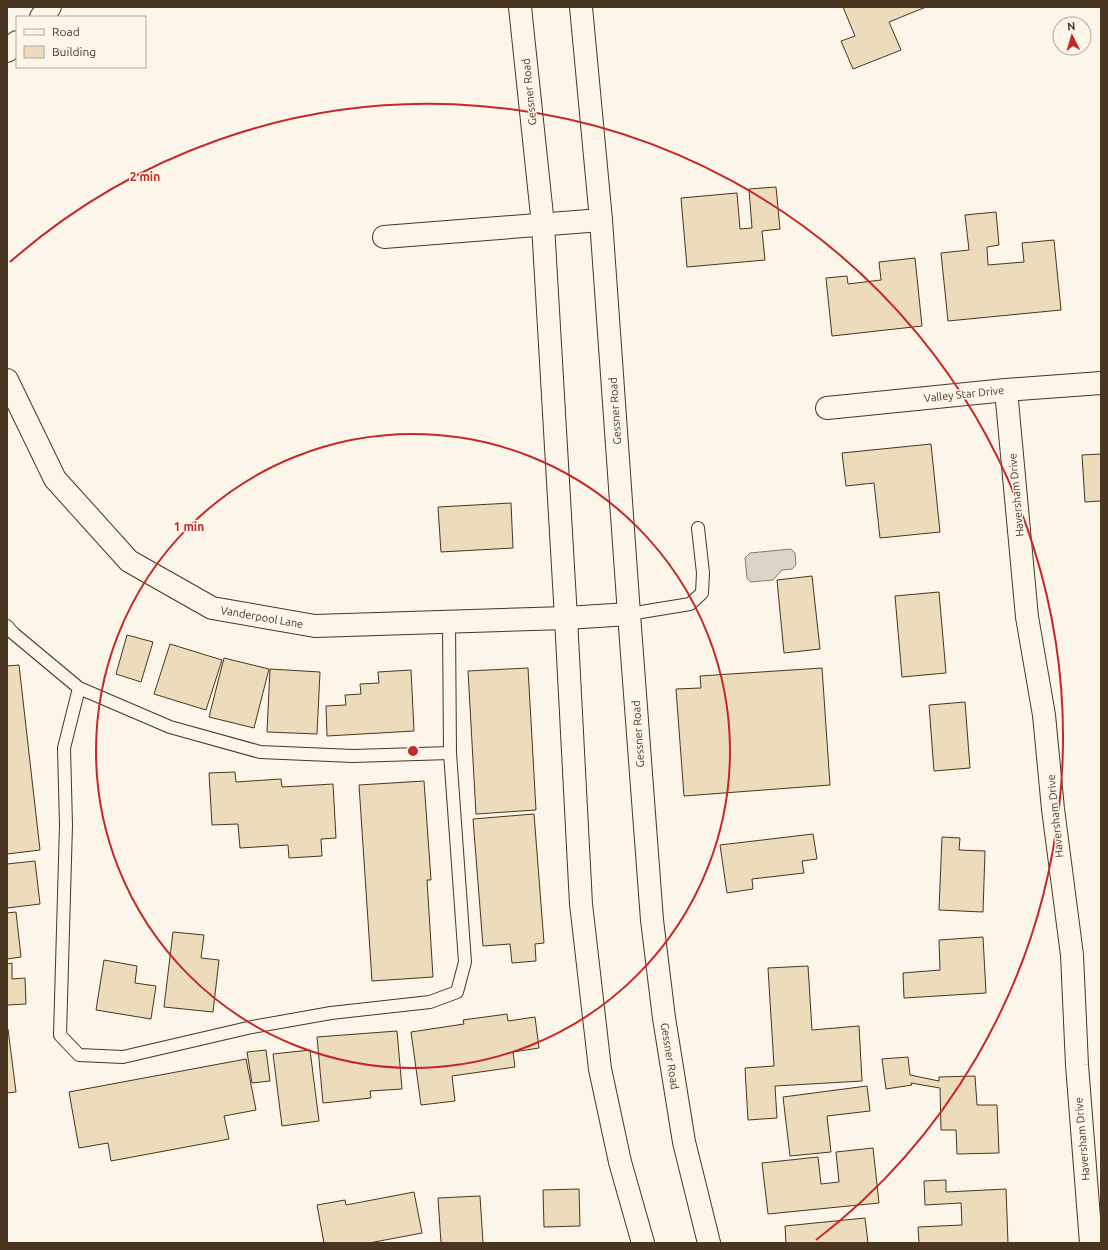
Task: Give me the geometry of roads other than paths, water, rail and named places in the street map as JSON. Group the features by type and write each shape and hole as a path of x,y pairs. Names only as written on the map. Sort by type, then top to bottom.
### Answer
{"main road":[{"path":"42,16 50,7"},
{"name":"Gessner Road","path":"520,7 543,225 581,904 600,1069 620,1162 642,1243"},
{"name":"Gessner Road","path":"581,7 602,220 652,920 664,1018 684,1142 709,1243"},
{"path":"7,51 16,43"},
{"path":"384,237 602,220"},
{"name":"Vanderpool Lane","path":"7,380 56,479 129,561 212,608 315,626 566,618 629,614"},
{"name":"Valley Star Drive","path":"827,408 1006,390 1101,383"},
{"name":"Haversham Drive","path":"1006,390 1027,617 1044,715 1053,809 1072,955 1077,1065 1091,1243"}],"lane":[{"path":"629,614 690,604 702,593 703,573 698,528"},
{"path":"79,688 64,748 66,825 60,1035 79,1055 123,1057 252,1028 330,1013 430,1002 457,992 465,962 450,753 449,622"},
{"path":"7,626 13,633 79,688 170,727 260,752 354,756 450,753"}]}
